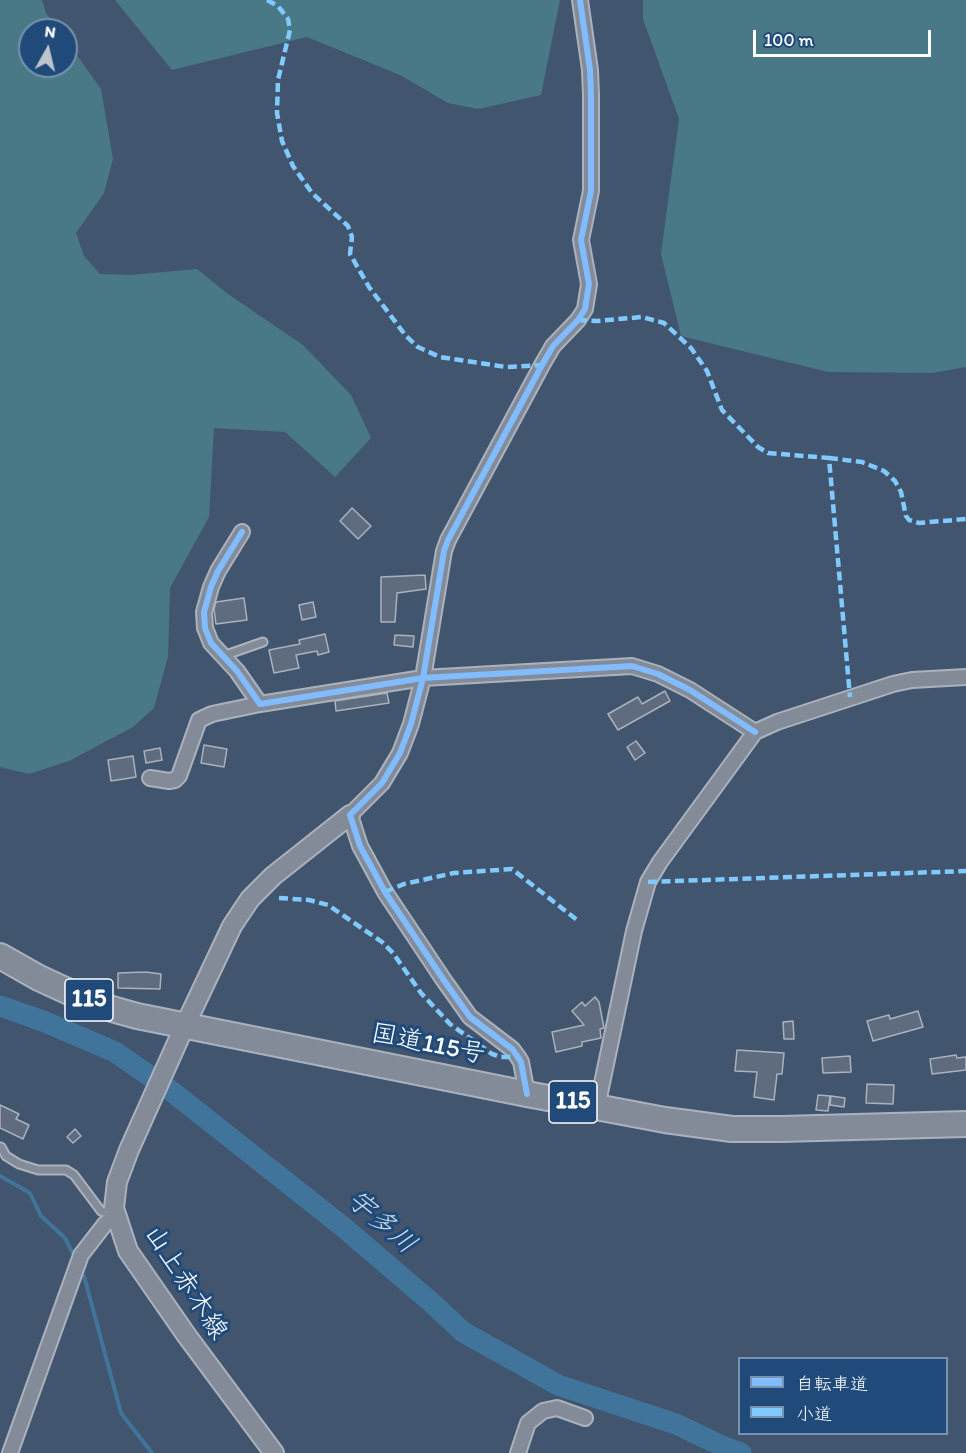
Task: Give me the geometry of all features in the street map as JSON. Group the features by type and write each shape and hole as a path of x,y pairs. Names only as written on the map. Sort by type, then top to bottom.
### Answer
{"highway":[{"name":"国道115号","path":"0,957 39,978 112,1010 183,1030 665,1120 732,1129 781,1130 966,1124"}],"main road":[{"name":"山上赤木線","path":"274,1453 187,1336 128,1251 114,1208 117,1182 129,1150 232,926 250,899 273,876 350,815"}],"street":[{"path":"527,1094 518,1057 512,1049 470,1017 443,979 385,892 360,846 350,815 382,783 400,753 411,724 423,678 444,551 448,540 553,346 578,320 585,309 589,284 581,240 591,191 591,95 590,70 580,0"},
{"path":"242,532 211,587 204,612 205,628 211,643 237,671 261,704"},
{"path":"150,778 169,781 179,776 199,720 212,714 423,678 632,666 658,674 690,690 755,732"},
{"path":"597,1107 634,931 648,882 660,862 755,732 777,722 893,684 912,680 966,677"},
{"path":"10,1453 81,1256 105,1224 116,1216"},
{"path":"518,1453 528,1423 543,1411 557,1408 585,1418"}],"lane":[{"path":"223,656 263,642"},
{"path":"1,1147 6,1156 19,1164 38,1170 66,1170 74,1175 101,1211 116,1216"}],"shaded area":[{"path":"0,0 42,0 50,18 18,18 18,78 78,78 78,57 101,89 113,159 104,193 76,233 84,256 100,274 131,275 197,269 228,294 303,345 351,395 371,438 335,477 285,432 214,428 209,517 170,588 168,657 154,708 133,727 69,761 29,774 0,767"},
{"path":"115,0 560,0 541,95 478,109 448,103 400,75 307,37 172,70"},
{"path":"643,0 966,0 966,367 932,373 828,372 681,336 661,254 679,119 643,19"}],"building":[{"path":"352,508 371,526 358,539 340,521"},
{"path":"425,575 426,589 397,593 395,622 381,622 381,577"},
{"path":"244,598 247,620 216,624 214,609 216,602"},
{"path":"313,602 316,617 302,620 299,605"},
{"path":"325,634 329,652 318,655 317,651 296,655 299,668 274,673 269,650 300,644 299,640"},
{"path":"395,635 414,636 413,647 394,645"},
{"path":"665,691 670,701 618,730 608,714 638,697 642,704"},
{"path":"387,693 389,703 336,711 335,701"},
{"path":"636,741 645,753 635,760 627,747"},
{"path":"204,745 227,749 224,767 201,763"},
{"path":"160,748 162,760 146,763 144,751"},
{"path":"133,756 136,777 111,781 108,760"},
{"path":"118,973 161,974 160,989 118,988"},
{"path":"595,997 599,1002 604,1028 600,1029 601,1038 582,1042 582,1046 556,1052 552,1032 584,1025 572,1011 582,1002 585,1006"},
{"path":"918,1011 923,1027 873,1041 867,1021 889,1015 890,1019"},
{"path":"793,1021 794,1039 784,1039 783,1022"},
{"path":"737,1050 784,1053 782,1074 777,1074 774,1100 754,1097 757,1072 735,1071"},
{"path":"956,1055 957,1058 966,1057 966,1070 932,1074 930,1059"},
{"path":"850,1056 851,1072 823,1073 822,1058"},
{"path":"867,1084 894,1085 893,1104 866,1103"},
{"path":"818,1095 830,1096 828,1111 816,1110"},
{"path":"831,1096 845,1098 844,1107 830,1105"},
{"path":"0,1105 19,1114 16,1119 29,1125 23,1139 0,1128"},
{"path":"75,1129 81,1136 73,1143 67,1137"}],"waterway":[{"name":"宇多川","path":"0,1006 43,1021 115,1052 170,1090 342,1226 463,1332 558,1385 676,1424 741,1453"},
{"path":"0,1176 30,1193 41,1216 65,1238 72,1252"},
{"path":"84,1276 121,1413 152,1453"}],"marked path":[{"path":"267,0 278,6 288,19 290,30 278,80 277,113 282,141 293,166 312,193 348,226 352,237 350,254 369,287 406,336 418,347 440,357 506,367 542,365"},
{"path":"578,320 597,321 642,317 664,323 691,348 707,371 722,410 758,447 768,453 829,458 850,697"},
{"path":"829,458 862,462 884,471 895,481 901,492 909,520 919,523 966,519"},
{"path":"385,892 404,884 454,873 512,869 577,920"},
{"path":"648,882 966,871"},
{"path":"279,898 309,900 328,905 382,942 393,953 421,993 450,1024 492,1054 501,1057 518,1057"}],"cycle path":[{"path":"527,1094 518,1057 512,1049 470,1017 443,979 385,892 360,846 350,815 382,783 400,753 411,724 423,678 444,551 448,540 553,346 578,320 585,309 589,284 581,240 591,191 591,95 590,70 580,0"},
{"path":"242,532 211,587 204,612 205,628 211,643 237,671 260,704 423,678 632,666 658,674 690,690 755,732"}]}
